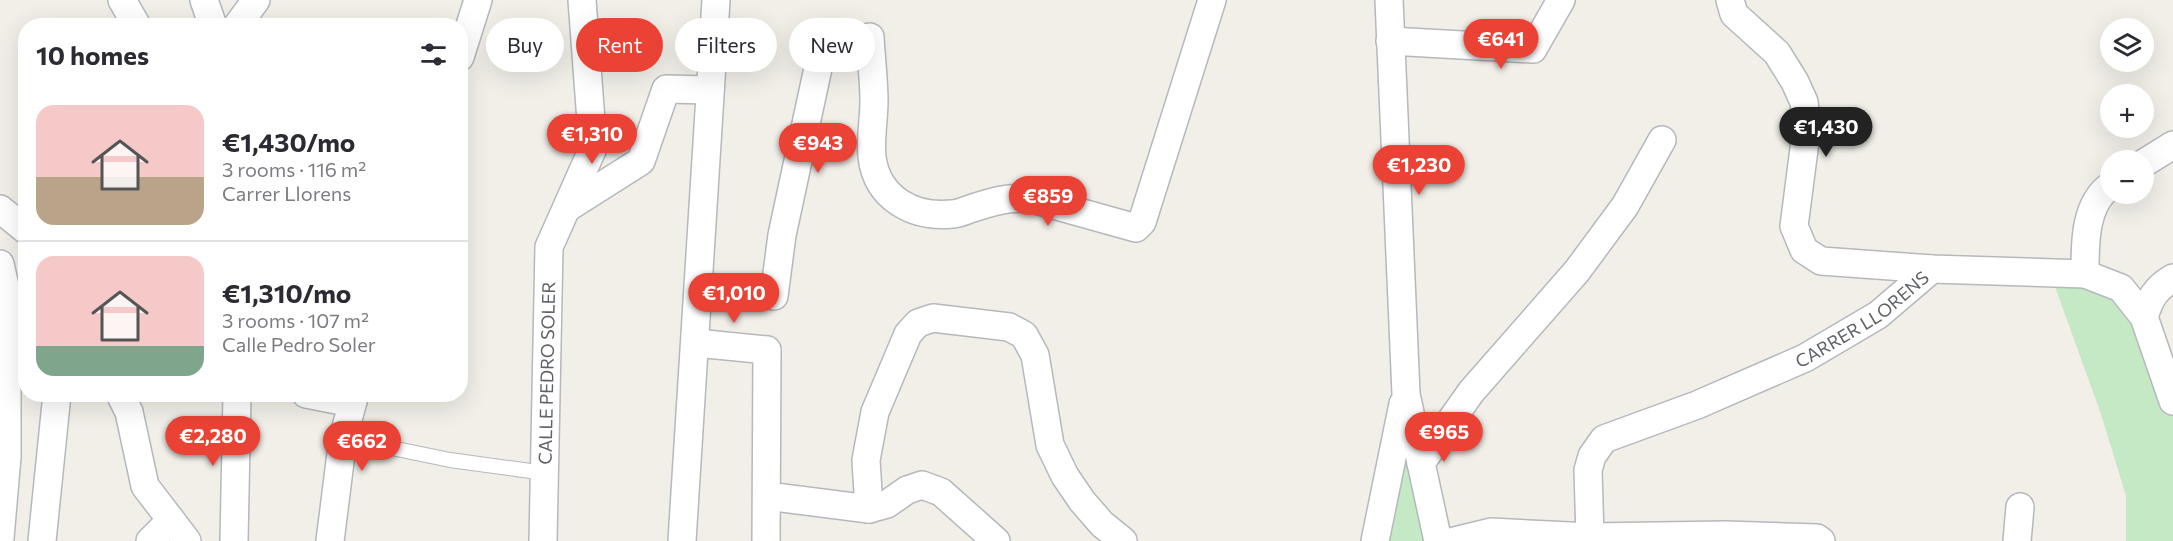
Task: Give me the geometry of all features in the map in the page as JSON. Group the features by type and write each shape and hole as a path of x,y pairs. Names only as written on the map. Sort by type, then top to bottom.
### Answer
{"street":[{"path":"123,0 133,18"},
{"path":"204,0 210,18"},
{"path":"243,18 256,0"},
{"path":"468,32 478,0"},
{"name":"CALLE PEDRO SOLER","path":"543,541 549,247 593,148 582,0"},
{"path":"682,541 716,0"},
{"path":"774,296 782,235 823,45 870,37 874,99 872,156 883,187 895,201 911,209 953,214 1017,197 1032,199 1136,228 1142,222 1212,0"},
{"path":"1389,0 1406,394 1438,541"},
{"path":"1390,41 1533,49 1561,0"},
{"name":"CARRER LLORENS","path":"1730,0 1734,14 1777,53 1804,102 1807,126 1794,226 1804,250 1821,261 1932,269"},
{"path":"567,208 641,161 666,89 710,90"},
{"path":"1421,464 1471,392 1577,271 1625,206 1662,140"},
{"path":"2154,157 2173,145"},
{"path":"2085,274 2086,229 2100,198"},
{"path":"0,209 18,224"},
{"path":"0,264 7,295 6,457 0,538"},
{"path":"1932,269 2085,274 2121,288 2144,317 2173,401"},
{"name":"CARRER LLORENS","path":"1590,537 1588,470 1592,456 1604,439 1697,405 1805,358 1878,315 1932,269"},
{"path":"2144,317 2149,300 2158,287 2173,278"},
{"path":"869,509 866,460 875,412 908,334 918,322 933,318 1009,327 1024,335 1035,355 1050,445 1065,476 1102,524 1123,541"},
{"path":"696,343 767,350 766,541"},
{"path":"1375,541 1406,394"},
{"path":"42,541 56,402"},
{"path":"126,402 146,486 179,531 150,541"},
{"path":"234,541 237,402"},
{"path":"330,541 343,438 353,402"},
{"path":"766,496 869,509 887,504 907,490 922,485 942,492 996,541"},
{"path":"2017,541 2020,507"},
{"path":"1454,541 1491,532 1590,537 1726,535 1817,538 1821,541"}],"lane":[{"path":"343,438 450,460 545,473"}],"green space":[{"path":"2050,273 2121,288 2173,401 2173,541 2126,541 2126,496 2101,414"},
{"path":"1406,394 1438,541 1375,541"}]}
